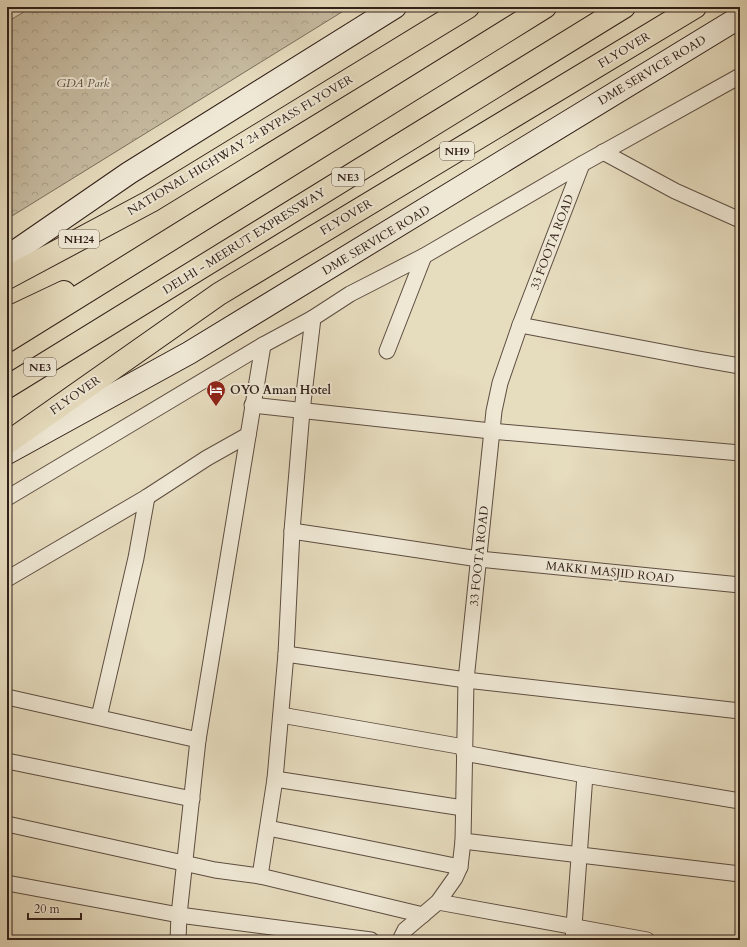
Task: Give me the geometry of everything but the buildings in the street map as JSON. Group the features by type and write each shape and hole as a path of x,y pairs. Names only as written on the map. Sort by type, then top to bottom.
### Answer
{"highway":[{"name":"NATIONAL HIGHWAY 24 BYPASS FLYOVER","path":"7,278 151,201 468,7"},
{"path":"7,341 545,7"},
{"name":"DELHI - MEERUT EXPRESSWAY","path":"7,387 624,7"},
{"name":"FLYOVER","path":"7,443 219,294 695,7"},
{"path":"7,319 169,241"},
{"path":"7,397 72,347"}],"street":[{"path":"7,257 129,174 395,7"},
{"name":"DME SERVICE ROAD","path":"7,453 196,349 740,17"},
{"path":"7,498 262,345 313,318 350,294 424,256 603,152 740,76"},
{"path":"603,152 675,191 740,220"},
{"name":"33 FOOTA ROAD","path":"400,940 405,930 438,902 455,878 460,867 463,841 466,680 494,411 500,383 520,325 582,164"},
{"path":"387,351 424,256"},
{"path":"260,876 275,779 286,654 292,530 302,411 313,318"},
{"path":"520,325 740,366"},
{"path":"178,940 179,915 198,740 262,345"},
{"path":"252,405 491,431 740,453"},
{"path":"7,579 147,497 207,458 248,435"},
{"path":"99,718 135,565 147,497"},
{"name":"MAKKI MASJID ROAD","path":"292,530 479,559 740,585"},
{"path":"286,654 466,680 740,712"},
{"path":"7,697 198,740"},
{"path":"281,715 464,750 585,776 740,801"},
{"path":"7,761 192,799"},
{"path":"574,933 585,776"},
{"path":"275,779 463,808"},
{"path":"7,824 215,870 260,876 423,915"},
{"path":"268,828 460,867"},
{"path":"463,841 740,874"},
{"path":"7,882 179,915 371,940"},
{"path":"438,902 574,933 647,940"}],"green space":[{"name":"GDA Park","path":"32,7 350,7 7,219 7,22"}],"place":[{"name":"OYO Aman Hotel","path":"216,407"}]}
